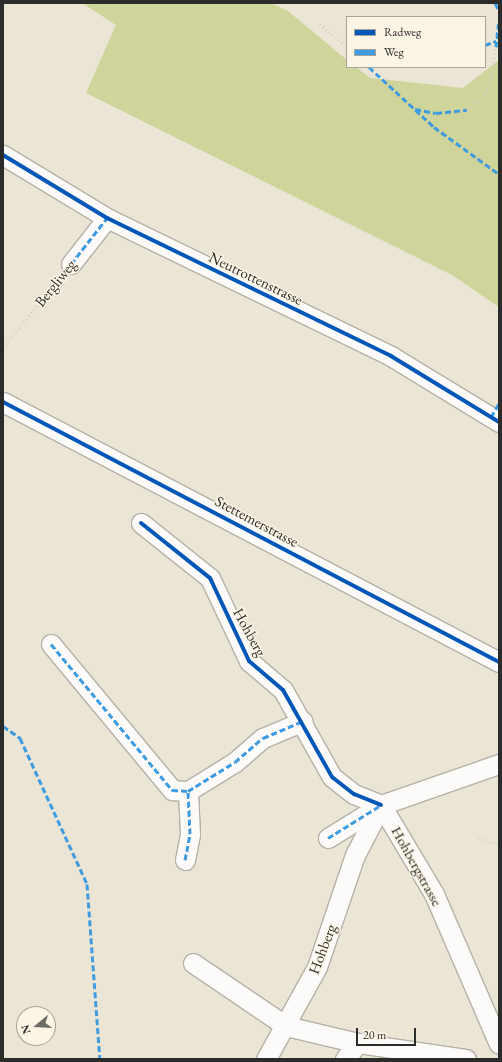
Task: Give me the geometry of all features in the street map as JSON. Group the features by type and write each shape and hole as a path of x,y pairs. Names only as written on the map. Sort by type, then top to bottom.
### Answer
{"street":[{"name":"Neutrottenstrasse","path":"3,155 107,218 391,356 499,422"},
{"name":"Bergliweg","path":"71,264 107,218"},
{"name":"Stettemerstrasse","path":"3,402 499,662"},
{"name":"Hohberg","path":"141,523 210,578 249,661 283,690 303,721 332,777 354,794 381,805 355,855 317,967 286,1026 266,1059"},
{"path":"51,644 172,790 188,791 234,762 263,738 303,721"},
{"path":"328,838 381,805 499,764"},
{"path":"185,860 190,834 188,791"},
{"name":"Hohbergstrasse","path":"381,805 434,894 499,1044"},
{"path":"193,963 286,1026 358,1043 466,1059"},
{"path":"345,1059 358,1043"}],"path":[{"path":"320,24 346,46"},
{"path":"467,110 488,90 496,47"},
{"path":"478,837 499,845"}],"green space":[{"path":"82,3 271,3 288,11 346,59 346,68 357,68 370,78 463,88 499,60 499,307 452,275 86,93 116,25"}],"marked path":[{"path":"495,3 499,10"},
{"path":"496,47 499,20"},
{"path":"486,45 496,41"},
{"path":"370,68 434,127 499,174"},
{"path":"415,109 436,113 467,110"},
{"path":"71,264 107,218"},
{"path":"491,417 499,403"},
{"path":"51,644 172,790 188,791 235,762 263,738 303,721"},
{"path":"3,726 20,738 87,884 100,1059"},
{"path":"185,860 190,834 188,791"},
{"path":"328,838 381,805"}],"cycle path":[{"path":"3,155 107,218 391,356 499,422"},
{"path":"3,402 499,662"},
{"path":"141,523 210,578 249,661 283,690 332,777 354,794 381,805"}]}
